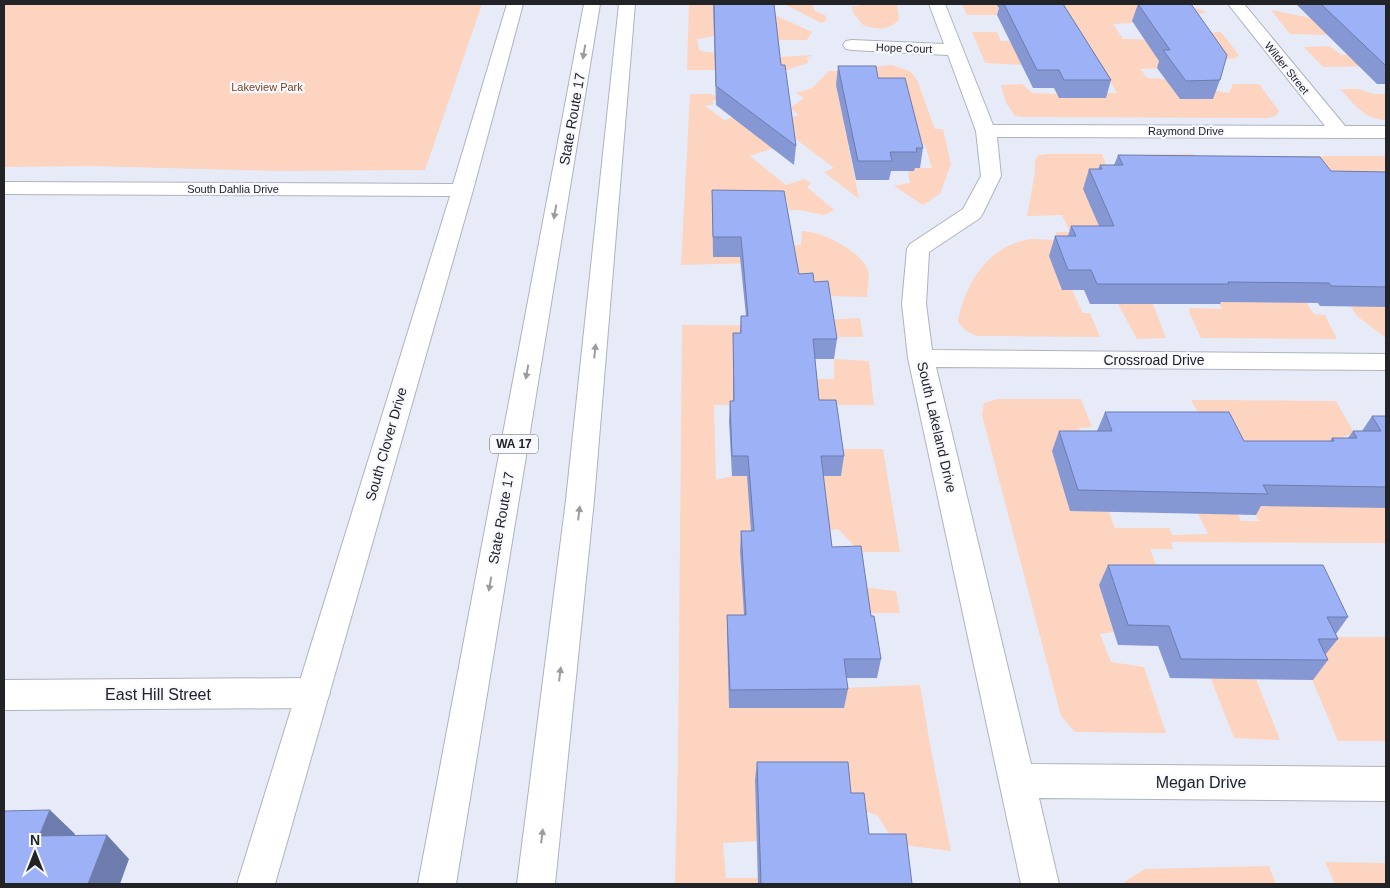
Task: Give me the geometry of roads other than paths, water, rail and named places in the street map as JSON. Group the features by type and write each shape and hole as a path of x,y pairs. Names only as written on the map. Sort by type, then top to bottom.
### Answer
{"main road":[{"name":"South Clover Drive","path":"256,884 462,190 515,4"},
{"name":"State Route 17","path":"437,884 592,4"},
{"path":"536,884 581,491 627,4"},
{"name":"South Lakeland Drive","path":"938,4 986,131 991,176 972,213 918,249 914,304 921,358 1040,884"},
{"name":"Wilder Street","path":"1236,4 1339,131"},
{"name":"Hope Court","path":"852,46 955,50"},
{"name":"Raymond Drive","path":"986,131 1386,132"},
{"name":"South Dahlia Drive","path":"4,188 462,190"},
{"name":"Crossroad Drive","path":"921,358 1386,362"},
{"name":"East Hill Street","path":"4,695 313,693"},
{"name":"Megan Drive","path":"1016,781 1386,784"}],"park label":[{"name":"Lakeview Park","path":"267,87"}]}
